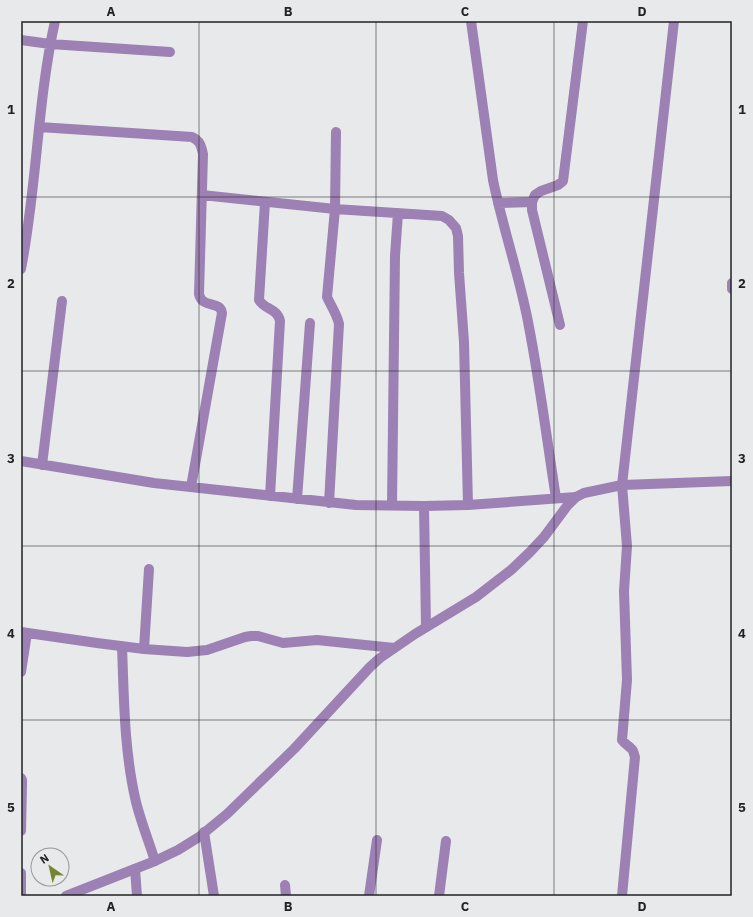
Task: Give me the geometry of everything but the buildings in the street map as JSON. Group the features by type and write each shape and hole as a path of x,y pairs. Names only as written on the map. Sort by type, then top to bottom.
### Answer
{"street":[{"path":"21,269 25,214 50,44 55,21"},
{"path":"471,21 493,180 529,327 556,498"},
{"path":"560,325 532,210 532,202 535,196 541,191 558,185 563,181 583,21"},
{"path":"622,896 635,757 633,750 622,740 627,680 624,591 627,546 622,485 674,21"},
{"path":"21,40 50,44 170,52"},
{"path":"39,127 192,137 202,146 199,294 202,301 219,307 222,310 222,313 191,487"},
{"path":"329,503 339,324 338,318 327,297 335,209 336,132"},
{"path":"202,195 335,209 442,216 449,220 456,228 458,236 464,342 468,505"},
{"path":"265,202 259,300 264,306 276,313 280,321 270,496"},
{"path":"498,203 532,202"},
{"path":"392,506 395,264 398,213"},
{"path":"732,283 732,289"},
{"path":"42,464 62,301"},
{"path":"297,499 310,323"},
{"path":"21,461 154,483 356,505 468,505 576,497"},
{"path":"66,896 155,861 178,850 198,837 227,814 266,778 370,667 394,648 476,597 511,570 530,552 576,497 584,493 622,485 732,481"},
{"path":"424,506 426,627"},
{"path":"144,649 149,569"},
{"path":"21,672 24,633 144,649 187,652 196,652 214,648 251,636 258,636 284,643 317,640 394,648"},
{"path":"122,646 125,732 129,768 136,803 155,861"},
{"path":"21,778 21,831"},
{"path":"204,832 214,896"},
{"path":"369,896 377,840"},
{"path":"439,896 446,841"},
{"path":"135,869 137,896"},
{"path":"21,873 21,896"},
{"path":"285,886 286,896"}]}
